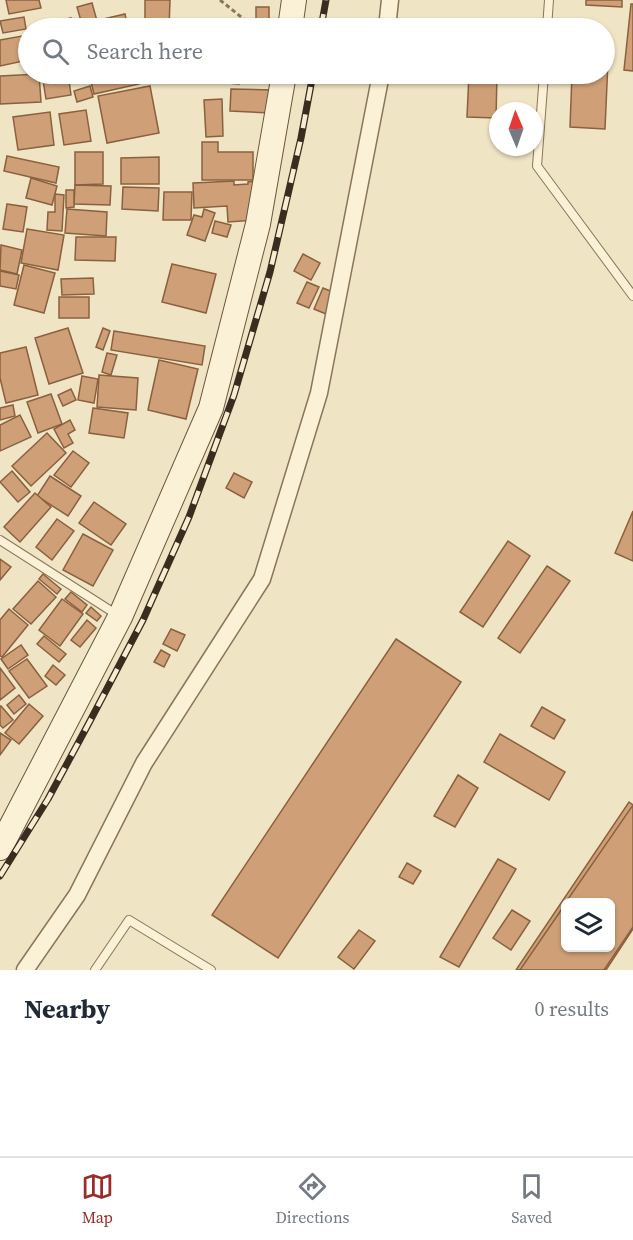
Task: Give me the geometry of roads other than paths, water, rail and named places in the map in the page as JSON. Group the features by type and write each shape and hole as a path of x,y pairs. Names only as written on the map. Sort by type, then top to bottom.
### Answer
{"street":[{"path":"291,18 294,0"},
{"path":"388,18 390,0"},
{"path":"0,848 120,616 211,408 258,224 282,84"},
{"path":"25,970 77,895 144,763 262,579 319,393 379,84"}],"lane":[{"path":"548,18 549,0"},
{"path":"542,84 537,166 633,296"},
{"path":"0,540 120,616"},
{"path":"95,970 129,920 211,970"}],"railway":[{"path":"323,18 326,0"},
{"path":"0,876 48,799 90,721 143,620 189,517 234,395 270,272 311,84"}]}
